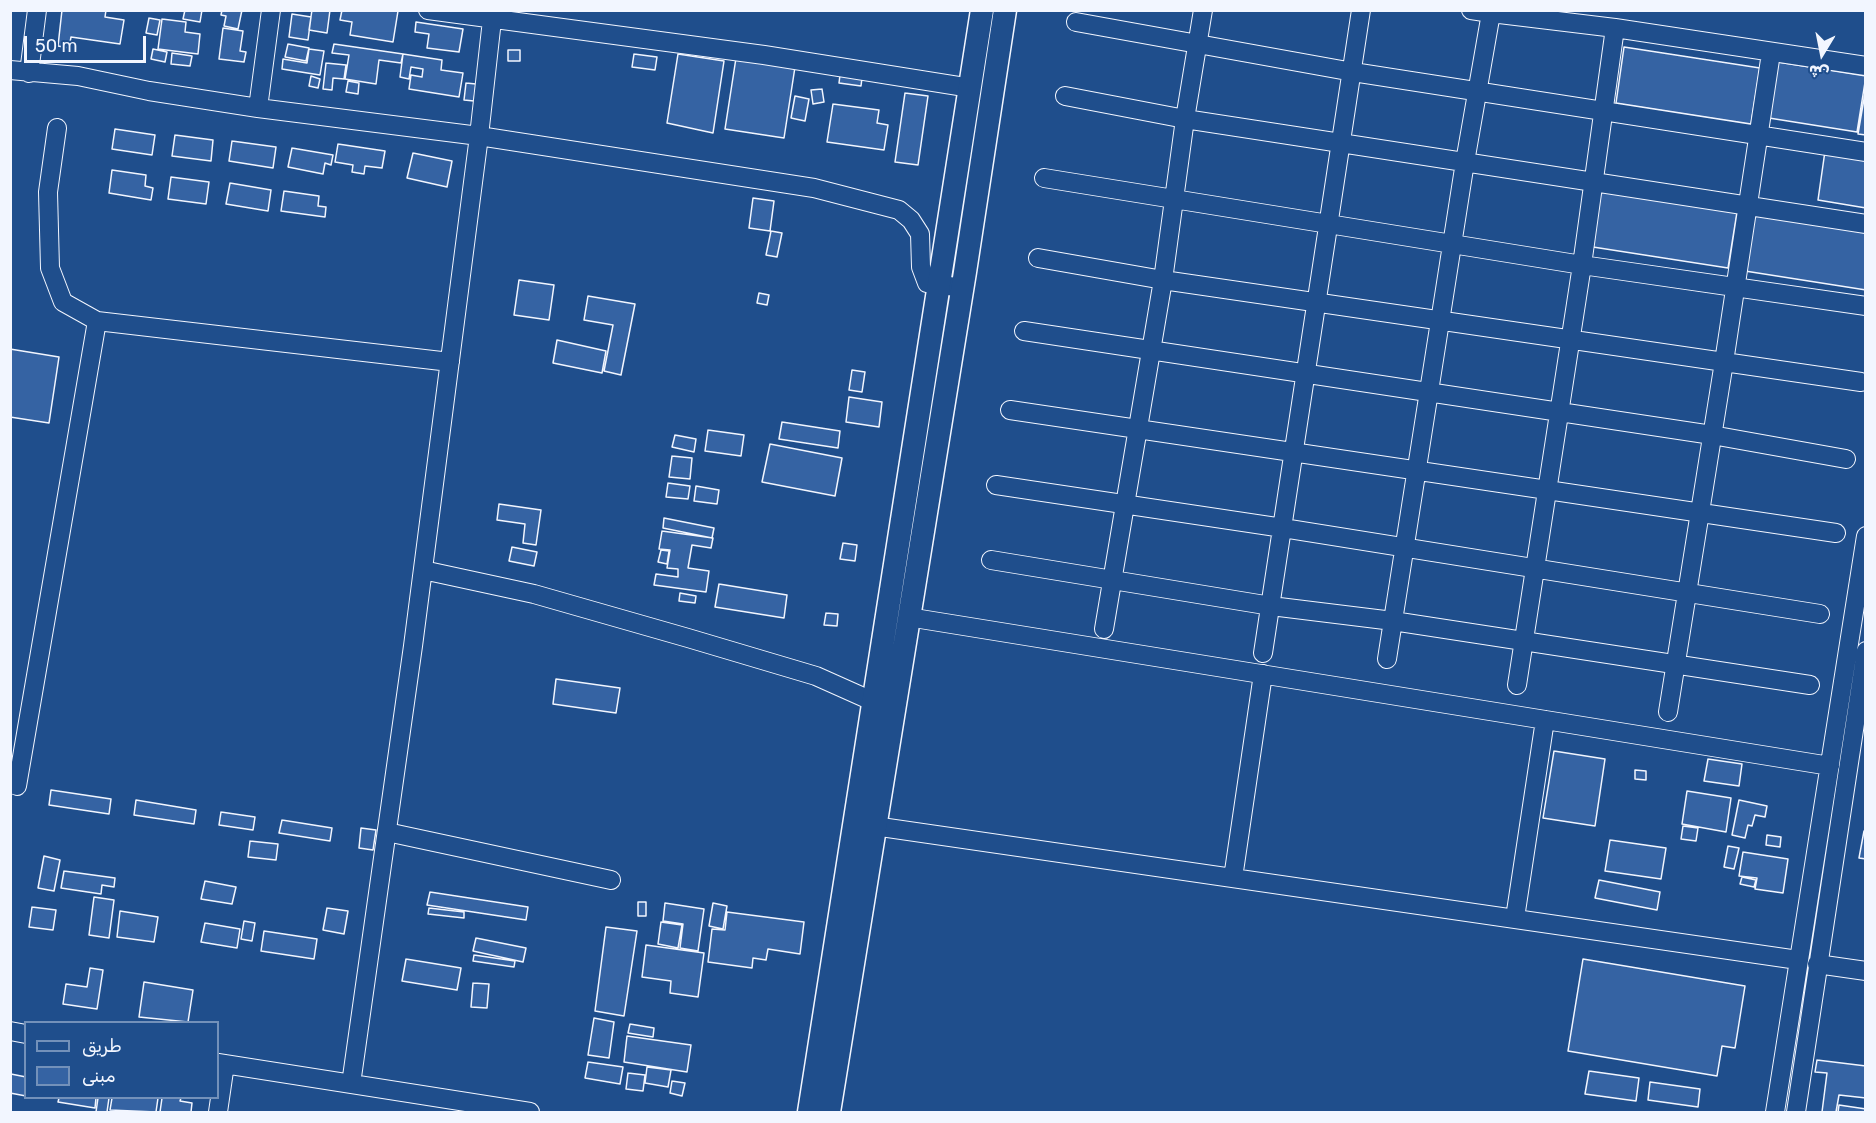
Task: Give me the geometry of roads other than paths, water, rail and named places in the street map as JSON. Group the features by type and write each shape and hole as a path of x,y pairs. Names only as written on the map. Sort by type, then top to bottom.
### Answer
{"main road":[{"path":"829,1113 908,617 952,287 970,88 982,10"},
{"path":"809,1113 872,701 1005,10"}],"street":[{"path":"29,73 37,10"},
{"path":"258,108 272,10"},
{"path":"428,10 500,17 827,64 970,88"},
{"path":"1104,629 1138,431 1203,10"},
{"path":"1263,653 1362,10"},
{"path":"1471,10 1615,28 1866,66"},
{"path":"1387,659 1465,162 1491,13"},
{"path":"351,1084 423,570 480,136 500,17"},
{"path":"1076,22 1353,72 1866,152"},
{"path":"1516,685 1582,265 1615,28"},
{"path":"1668,712 1771,53"},
{"path":"10,70 78,76 258,108 480,136 814,188 899,210 911,220 920,234 923,278 927,283 952,287"},
{"path":"1065,96 1185,118 1866,224"},
{"path":"57,128 48,192 50,268 63,302 96,321 450,362"},
{"path":"1044,178 1582,265 1866,306"},
{"path":"1038,258 1162,280 1861,382"},
{"path":"17,786 96,321"},
{"path":"1024,331 1712,435 1845,459"},
{"path":"1010,410 1138,431 1294,451 1836,533"},
{"path":"996,485 1406,547 1820,614"},
{"path":"1775,1113 1866,536"},
{"path":"991,560 1271,606 1393,621 1810,685"},
{"path":"423,570 534,594 688,638 816,676 872,701"},
{"path":"908,617 1830,766"},
{"path":"1796,1113 1817,964 1857,772 1866,651"},
{"path":"1233,878 1263,674"},
{"path":"1515,918 1545,720"},
{"path":"874,826 1798,960"},
{"path":"387,832 611,880"},
{"path":"1817,964 1866,971"},
{"path":"219,1096 221,1063 530,1113"}]}
